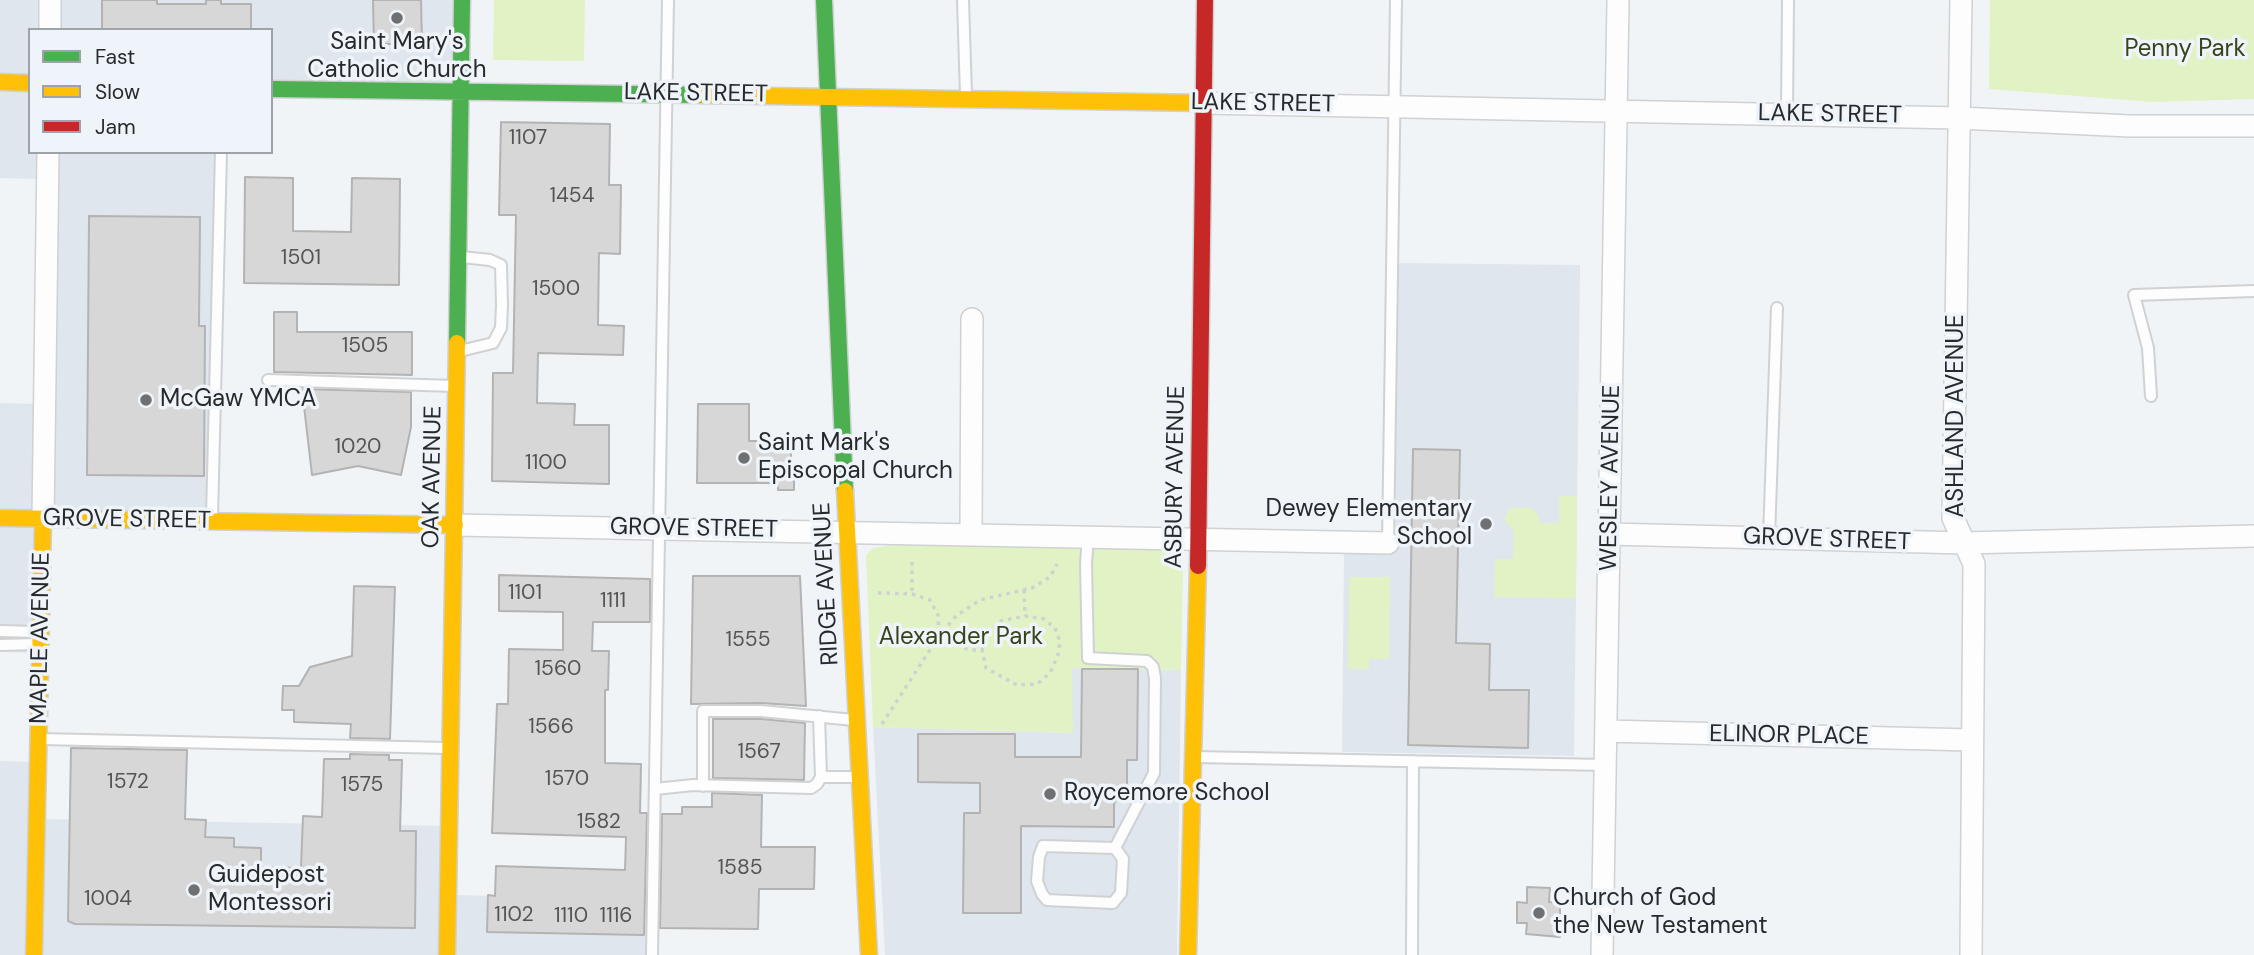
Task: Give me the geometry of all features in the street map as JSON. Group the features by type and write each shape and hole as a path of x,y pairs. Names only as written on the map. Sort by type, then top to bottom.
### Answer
{"street":[{"path":"50,0 50,28"},
{"name":"OAK AVENUE","path":"447,955 462,0"},
{"name":"RIDGE AVENUE","path":"824,0 869,955"},
{"name":"ASBURY AVENUE","path":"1188,955 1199,539 1205,0"},
{"name":"WESLEY AVENUE","path":"1602,955 1618,0"},
{"name":"ASHLAND AVENUE","path":"1961,0 1953,518 1974,564 1971,955"},
{"path":"0,82 28,83"},
{"name":"LAKE STREET","path":"273,89 1203,103 1959,118 2130,126 2254,126"},
{"name":"MAPLE AVENUE","path":"34,955 48,154"},
{"path":"971,534 972,319"},
{"name":"GROVE STREET","path":"0,518 1388,542"},
{"name":"GROVE STREET","path":"1610,534 1964,543 2254,536"},
{"name":"ELINOR PLACE","path":"1606,731 1972,740"}],"lane":[{"path":"652,955 668,0"},
{"path":"963,0 966,99"},
{"path":"1388,542 1396,0"},
{"path":"1787,115 1788,0"},
{"path":"212,522 221,154"},
{"path":"457,352 493,343 499,335 502,292 501,265 490,260 459,257"},
{"path":"2151,396 2148,348 2134,295 2254,291"},
{"path":"1769,538 1777,308"},
{"path":"268,380 457,386"},
{"path":"1088,536 1088,658 1147,661 1153,667 1155,678 1154,773 1115,848"},
{"path":"0,631 41,638"},
{"path":"0,645 41,638"},
{"path":"703,786 704,712 761,710 857,720"},
{"path":"655,789 703,786 811,788 821,777 819,716"},
{"path":"39,739 450,748"},
{"path":"1193,757 1605,765"},
{"path":"1412,955 1413,761"},
{"path":"821,777 860,777"},
{"path":"1043,846 1115,848 1123,859 1124,883 1121,893 1113,903 1046,900 1037,881 1037,868 1043,846"}],"path":[{"path":"912,562 912,594"},
{"path":"882,724 939,636 956,616 980,600 1024,589 1050,577 1058,564"},
{"path":"1024,589 1025,616"},
{"path":"878,593 912,594 930,600 938,615 939,636"},
{"path":"1025,616 1044,619 1055,628 1060,642 1050,673 1037,684 1017,685 1000,677 986,668 982,650 986,636 1001,621 1025,616"},
{"path":"939,636 969,650 982,650"}],"shaded area":[{"path":"0,0 462,0 461,91 273,89 273,28 28,28 28,154 221,154 215,525 46,520 44,653 0,652 0,403 39,404 42,179 0,178"},
{"name":"Dewey Elementary School","path":"1398,263 1580,265 1574,756 1342,752 1344,553 1395,553"},
{"path":"1072,668 1181,670 1177,955 885,955 873,727 1072,733"},
{"path":"0,761 42,762 40,819 452,826 451,895 656,899 656,955 0,955"}],"green space":[{"path":"494,0 585,0 584,61 493,60"},
{"name":"Penny Park","path":"1990,0 2254,0 2254,99 2153,102 1989,89"},
{"path":"1559,496 1577,496 1576,598 1494,597 1495,559 1513,559 1514,532 1504,519 1510,508 1531,508 1539,516 1540,523 1559,523"},
{"name":"Alexander Park","path":"892,545 1164,550 1176,554 1183,569 1181,670 1072,668 1073,733 873,727 866,555 873,548"},
{"path":"1349,577 1390,577 1389,659 1369,659 1369,669 1348,669"}],"building":[{"path":"102,0 157,0 157,4 206,4 206,0 221,0 221,4 251,4 251,28 102,28"},
{"name":"Saint Mary's Catholic Church","path":"373,0 421,0 422,44 374,44"},
{"path":"501,122 610,124 609,185 621,185 620,254 599,253 598,325 624,326 623,355 538,353 537,403 575,404 574,425 609,425 609,484 492,481 493,373 513,373 516,215 499,215"},
{"path":"245,177 293,178 293,231 351,232 352,178 400,179 399,285 244,283"},
{"path":"89,216 200,217 199,326 205,326 204,476 87,475"},
{"path":"274,312 297,312 297,332 412,332 412,375 274,372"},
{"path":"302,389 411,392 411,427 401,475 358,466 312,475"},
{"name":"Saint Mark's Episcopal Church","path":"698,404 749,404 749,441 791,441 794,490 778,490 778,483 697,483"},
{"path":"1413,449 1460,450 1456,643 1490,644 1489,690 1529,690 1528,748 1408,745"},
{"path":"499,575 650,579 650,622 593,622 592,651 609,651 608,690 605,690 605,763 641,764 640,813 647,813 644,935 487,932 488,895 495,896 496,866 625,870 626,837 492,833 497,704 508,704 509,649 563,650 563,612 499,611"},
{"path":"693,576 800,576 806,706 761,703 691,704"},
{"path":"354,586 395,587 390,739 350,738 351,724 294,722 294,710 282,710 283,686 299,686 310,667 352,656"},
{"name":"Roycemore School","path":"1082,669 1138,669 1137,760 1127,760 1127,784 1114,804 1114,827 1021,826 1021,913 963,913 964,813 980,813 980,783 918,782 918,734 1015,734 1015,757 1081,757"},
{"path":"713,719 805,723 804,780 713,778"},
{"path":"71,748 187,750 185,819 206,820 205,837 234,838 234,847 261,848 261,867 301,868 303,816 322,817 324,759 350,759 350,754 389,755 389,760 402,760 400,831 416,831 415,928 75,924 68,921"},
{"path":"712,793 762,795 761,847 815,847 814,889 759,889 758,929 660,928 662,814 682,814 682,807 712,807"},
{"name":"Church of God the New Testament","path":"1527,887 1550,888 1549,902 1560,903 1560,937 1526,934 1527,923 1517,923 1517,902 1527,903"}],"traffic: fast":[{"path":"457,343 462,0"},
{"path":"824,0 845,491"},
{"path":"273,89 703,95"}],"traffic: slow":[{"path":"0,82 28,83"},
{"path":"703,95 1204,103"},
{"path":"447,955 457,343"},
{"path":"845,491 869,955"},
{"path":"0,518 455,525"},
{"path":"34,955 43,519"},
{"path":"1188,955 1198,566"}],"traffic: jam":[{"path":"1198,566 1205,0"}],"place":[{"name":"Saint Mary's Catholic Church","path":"397,18"},
{"name":"McGaw YMCA","path":"146,400"},
{"name":"Saint Mark's Episcopal Church","path":"744,458"},
{"name":"Dewey Elementary School","path":"1486,524"},
{"name":"Roycemore School","path":"1050,794"},
{"name":"Guidepost Montessori","path":"194,890"},
{"name":"Church of God the New Testament","path":"1539,913"}]}
